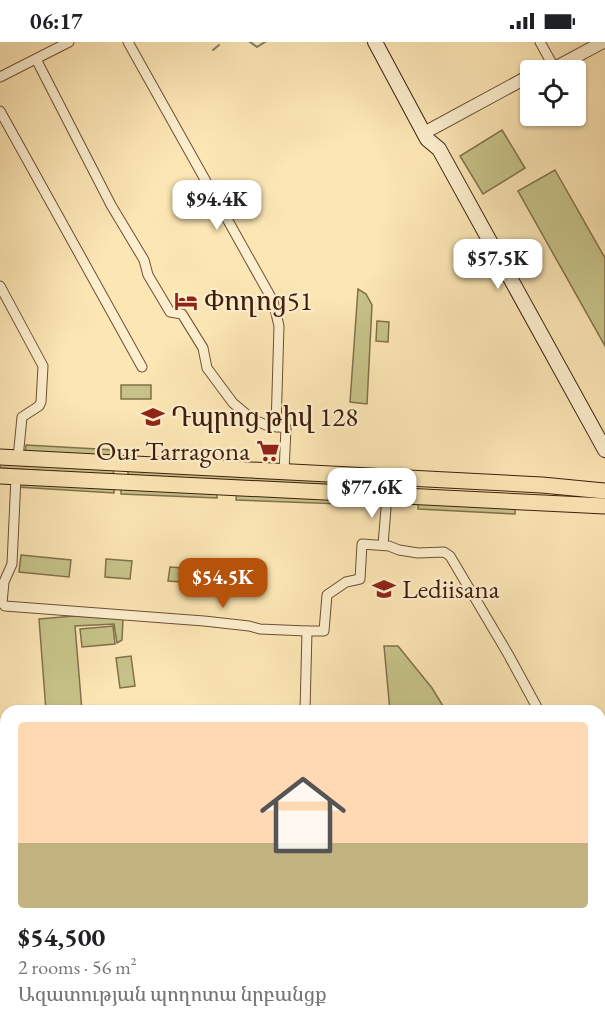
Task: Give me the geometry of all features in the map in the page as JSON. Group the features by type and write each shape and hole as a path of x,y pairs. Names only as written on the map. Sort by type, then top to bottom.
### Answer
{"main road":[{"path":"375,42 426,136 440,149 605,450"},
{"path":"0,457 605,491"},
{"path":"0,476 605,506"},
{"path":"541,503 542,486"}],"street":[{"path":"0,77 69,42"},
{"path":"128,42 273,301 279,326 276,427"},
{"path":"540,42 549,60"},
{"path":"565,60 592,42"},
{"path":"568,60 603,42"},
{"path":"36,59 111,205 144,260 148,275 170,312 182,315 203,348 207,368 233,403 252,419 286,428 284,472"},
{"path":"426,136 520,81"},
{"path":"426,136 520,88"},
{"path":"0,111 142,367"},
{"path":"0,286 43,366 41,402 39,406 22,417 18,458"},
{"path":"16,477 12,564 4,582 2,603 5,606 204,621 260,629 324,631 327,595 346,582 360,579 362,544 384,545 418,553 444,552 450,556 508,654 535,705"},
{"path":"384,545 387,496"},
{"path":"305,705 307,631"}],"shaded area":[{"path":"502,130 525,168 483,194 460,156"},
{"path":"555,170 605,258 605,346 518,191"},
{"path":"358,289 366,294 372,305 367,404 350,402"},
{"path":"377,321 389,322 388,342 376,341"},
{"path":"121,385 151,385 151,399 121,399"},
{"path":"26,445 115,450 115,457 25,452"},
{"path":"0,462 114,469 113,475 0,468"},
{"path":"128,469 362,482 373,484 373,487 128,475"},
{"path":"17,479 114,485 114,493 17,487"},
{"path":"121,486 217,491 217,498 121,494"},
{"path":"237,490 342,495 342,504 236,500"},
{"path":"418,500 515,506 515,514 418,509"},
{"path":"21,555 71,560 69,577 19,572"},
{"path":"106,559 132,561 130,579 105,577"},
{"path":"170,567 208,570 206,584 168,581"},
{"path":"74,616 123,619 122,640 117,643 114,624 75,626 82,705 46,705 39,619"},
{"path":"113,626 115,644 82,647 80,629"},
{"path":"384,646 398,646 432,688 442,705 389,705"},
{"path":"131,656 135,686 120,688 116,658"}],"waterway":[{"path":"250,42 257,47 265,42"},
{"path":"213,50 219,45"}],"place":[{"name":"Փողոց51","path":"186,301"},
{"name":"Դպրոց թիվ 128","path":"153,417"},
{"name":"Our Tarragona","path":"268,451"},
{"name":"Lediisana","path":"384,589"}]}
